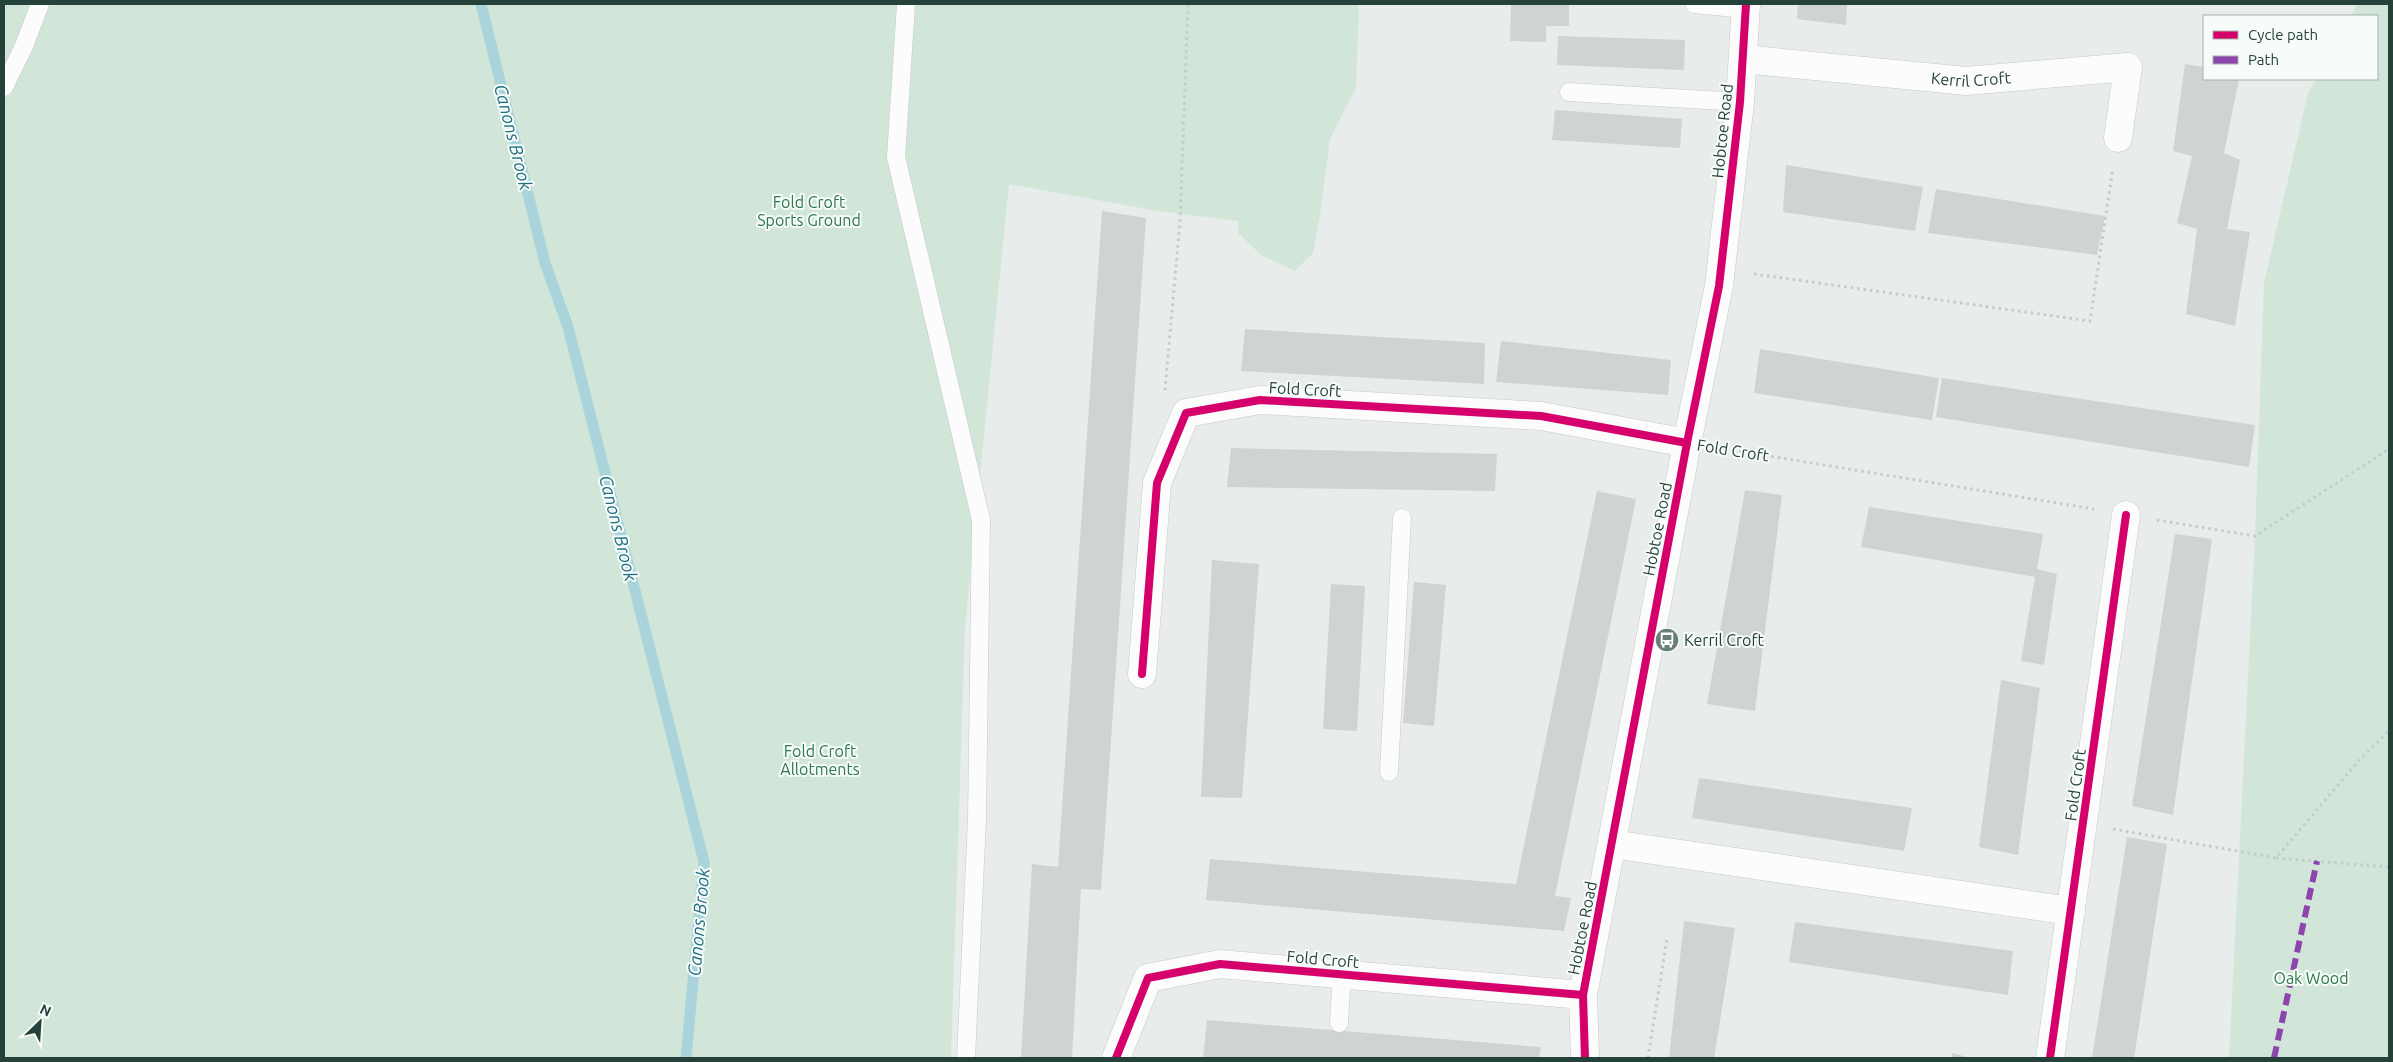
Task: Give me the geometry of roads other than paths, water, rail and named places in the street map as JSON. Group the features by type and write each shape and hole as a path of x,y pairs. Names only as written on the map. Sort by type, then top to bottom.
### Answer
{"street":[{"name":"Hobtoe Road","path":"1585,1058 1583,996 1721,269 1740,102 1746,6"},
{"name":"Kerril Croft","path":"1743,59 1966,81 2128,67 2118,138"},
{"name":"Fold Croft","path":"1142,674 1157,483 1186,414 1260,400 1541,416 1687,443"},
{"name":"Fold Croft","path":"2050,1058 2126,514"},
{"path":"1612,844 2071,911"},
{"name":"Fold Croft","path":"1116,1058 1148,978 1220,964 1583,996"}],"lane":[{"path":"4,87 24,46 40,4"},
{"path":"906,4 896,157 981,520 977,819 966,1058"},
{"path":"1694,4 1746,6"},
{"path":"1569,92 1740,102"},
{"path":"1389,772 1402,518"},
{"path":"1339,1023 1342,974"}],"waterway":[{"name":"Canons Brook","path":"481,4 545,263 568,327 704,862 686,1058"}],"place":[{"name":"Kerril Croft","path":"1667,640"}],"park label":[{"name":"Fold Croft Sports Ground","path":"809,211"},
{"name":"Fold Croft Allotments","path":"820,760"},
{"name":"Oak Wood","path":"2311,978"}]}
